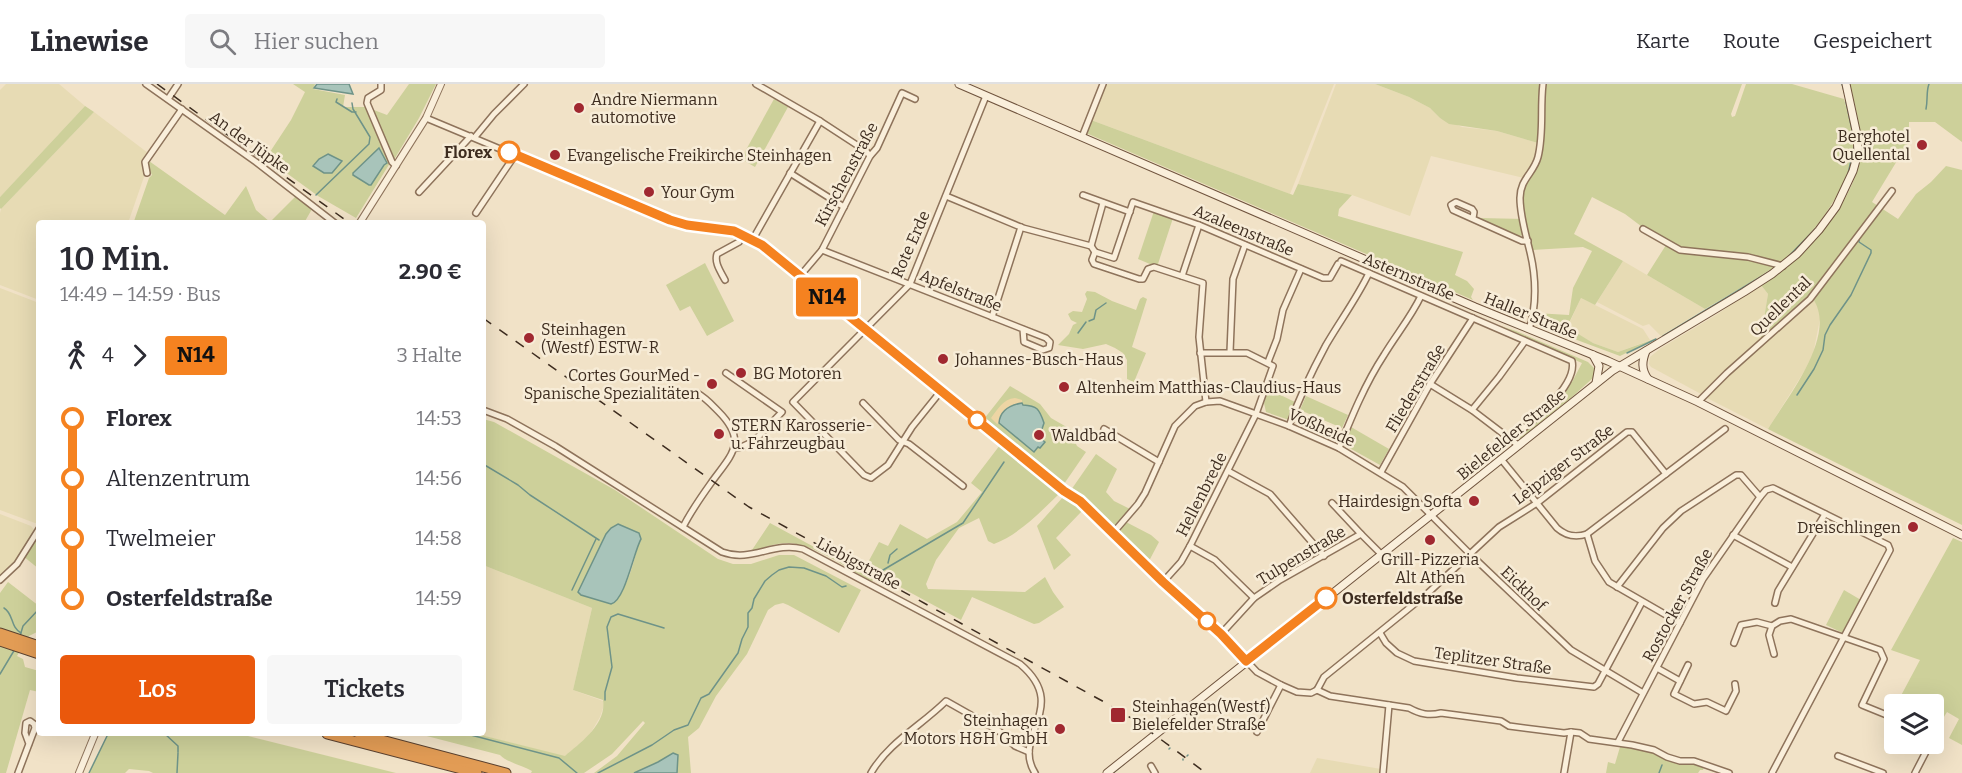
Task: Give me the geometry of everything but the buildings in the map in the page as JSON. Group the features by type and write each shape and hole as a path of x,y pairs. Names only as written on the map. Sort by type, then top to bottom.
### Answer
{"highway":[{"path":"0,633 31,646"},
{"path":"0,641 31,646"},
{"path":"335,736 477,773"},
{"path":"366,736 506,773"}],"main road":[{"name":"Haller Straße","path":"959,84 1529,329 1591,353 1698,402 1962,534"},
{"name":"Bielefelder Straße","path":"1107,773 1596,383 1619,366 1744,292 1783,266 1828,219 1854,171 1858,153 1857,135 1846,84"},
{"path":"1646,351 1642,366 1648,379"},
{"path":"1591,353 1599,366 1596,383"}],"street":[{"name":"An der Jüpke","path":"146,84 331,220"},
{"path":"168,99 178,84"},
{"path":"381,84 381,90 368,98 367,103 392,162 396,166"},
{"path":"362,220 426,118 441,84"},
{"path":"419,192 524,84"},
{"path":"756,84 820,121 866,151 870,156"},
{"path":"1082,137 1103,84"},
{"path":"1529,329 1534,299 1532,262 1520,194 1525,179 1538,157 1543,84"},
{"name":"Kirschenstraße","path":"800,276 822,250 870,156 877,148 902,93 915,99"},
{"name":"Rote Erde","path":"903,442 882,471 871,478 868,477 793,402 910,284 987,96"},
{"path":"147,173 145,162 182,109"},
{"path":"426,118 670,220 687,225 722,229 753,239 866,328 1064,491 1080,501 1163,582 1221,634 1257,672 1281,685 1304,693 1317,690 1330,696 1408,708 1420,714 1441,713 1501,722 1509,726 1580,733 1589,739 1610,743 1618,742 1654,750 1680,761 1694,761 1729,773"},
{"path":"753,239 820,121"},
{"path":"476,213 515,155"},
{"path":"790,173 844,207"},
{"name":"Quellental","path":"1698,402 1810,299 1892,191"},
{"path":"946,196 1021,227 1093,249 1114,258 1130,212 1083,195"},
{"name":"Azaleenstraße","path":"1130,212 1133,202 1199,225 1327,279 1340,263"},
{"path":"1103,203 1093,249 1093,262 1143,279 1150,267 1203,283 1200,353 1206,402 1195,406 1175,426 1138,504 1113,533"},
{"path":"1473,218 1522,241 1528,241"},
{"path":"1182,276 1199,225"},
{"path":"992,317 1021,227"},
{"path":"1642,230 1680,250 1749,257 1783,266"},
{"path":"726,280 720,270 717,254 739,242 742,234"},
{"path":"1230,352 1233,279 1245,245"},
{"name":"Apfelstraße","path":"822,250 910,284 992,317 1023,329 1048,339 1049,348 1043,350 1024,342 1023,329"},
{"name":"Asternstraße","path":"1340,263 1369,273 1569,359 1573,366 1563,387 1547,408 1511,438"},
{"path":"1200,353 1247,353 1268,362 1277,339 1283,310 1300,269"},
{"path":"1289,426 1304,388 1320,357 1369,273"},
{"path":"1339,448 1363,392 1421,296"},
{"name":"Fliederstraße","path":"1381,472 1430,384 1473,318"},
{"path":"1472,410 1526,341"},
{"name":"Hellenbrede","path":"1163,582 1181,562 1190,546 1256,414 1273,366 1268,362"},
{"path":"726,373 782,412 754,441 739,448 735,447"},
{"path":"1430,384 1472,410 1518,445"},
{"path":"903,442 941,391"},
{"path":"683,527 712,482 728,463 735,447 734,431 729,422 703,396 697,393"},
{"name":"Voßheide","path":"1206,402 1220,401 1289,426 1339,448 1403,487 1431,514"},
{"path":"862,402 899,440 963,486"},
{"name":"Liebigstraße","path":"486,411 507,419 555,446 715,549 729,555 746,556 786,546 803,549 1020,664 1040,687 1042,698 1041,711 1029,752"},
{"path":"1104,429 1158,462"},
{"path":"1501,459 1557,528 1565,535 1573,536 1587,534 1725,429"},
{"name":"Leipziger Straße","path":"1317,690 1324,676 1428,593 1499,527 1537,503 1629,432 1632,432 1666,474"},
{"path":"1228,471 1270,494 1324,556"},
{"path":"1617,587 1663,528 1681,511 1736,475 1741,475 1760,497"},
{"name":"Rostocker Straße","path":"1618,742 1703,579 1769,487 1825,514"},
{"name":"Tulpenstraße","path":"1332,503 1381,554"},
{"name":"Eickhof","path":"1431,514 1571,650 1643,693"},
{"path":"1772,773 1890,548 1825,514 1778,591 1775,603"},
{"path":"0,580 16,564 36,534"},
{"name":"Tulpenstraße","path":"1221,634 1254,598 1280,580 1361,534"},
{"path":"1587,534 1595,561 1602,573 1617,587 1680,623"},
{"path":"1733,536 1792,567"},
{"name":"Tulpenstraße","path":"1190,546 1215,561 1254,598"},
{"path":"1605,671 1642,602"},
{"path":"1774,654 1769,635 1772,626 1780,621 1791,619 1880,650 1884,659 1862,705 1884,714"},
{"path":"1734,643 1741,625 1757,622 1772,626"},
{"name":"Teplitzer Straße","path":"1380,633 1397,653 1414,662 1587,687 1594,687 1598,684 1605,671"},
{"path":"1688,665 1674,694 1694,704 1707,702 1726,711 1736,690 1735,684"},
{"path":"1657,668 1680,681"},
{"path":"1257,732 1281,685"},
{"path":"871,773 891,747 946,701 990,726 1015,746 1029,752 1029,760 1035,773"},
{"path":"1383,773 1389,705"},
{"path":"1564,773 1571,732"},
{"path":"79,773 94,736"},
{"path":"18,773 29,744"},
{"path":"1915,773 1925,754"},
{"path":"1838,756 1883,773"},
{"path":"1151,766 1155,773"}],"shaded area":[{"path":"6,84 59,84 85,106 0,197 0,90"},
{"path":"1105,84 1334,84 1290,194 1091,120"},
{"path":"1336,84 1375,84 1409,97 1430,108 1440,118 1462,127 1497,131 1538,143 1536,161 1524,178 1431,156 1410,216 1352,195 1298,184"},
{"path":"94,112 148,153 145,174 129,220 36,220 36,299 0,285 1,209"},
{"path":"1623,261 1705,309 1661,336 1649,324 1643,326 1597,302"},
{"path":"1761,285 1768,294 1760,342 1701,394 1651,367 1650,357 1661,348"},
{"path":"0,288 36,302 36,523 0,510"},
{"path":"1581,298 1643,329 1650,340 1618,352 1593,343 1567,328"},
{"path":"1813,299 1819,308 1820,319 1813,354 1768,429 1707,398 1707,395 1731,372"},
{"path":"0,514 31,526 35,531 15,562 0,576"},
{"path":"486,566 592,608 573,690 603,701 604,705 590,734 565,757 485,736"},
{"path":"1317,758 1381,769 1381,773 1310,773"}],"green space":[{"path":"293,84 315,84 313,89 345,95 343,107 366,107 387,115 409,84 436,84 395,158 392,158 383,139 380,142 390,163 356,218 318,196 266,158 291,120 305,92"},
{"path":"1375,84 1742,84 1731,114 1732,117 1735,116 1746,84 1792,84 1844,99 1852,130 1853,149 1845,180 1837,196 1803,241 1780,263 1705,309 1647,275 1666,245 1625,214 1592,197 1574,234 1623,261 1595,305 1581,298 1567,327 1593,343 1618,352 1657,338 1620,356 1534,324 1535,313 1569,315 1573,288 1592,251 1583,247 1532,250 1529,234 1519,236 1479,218 1525,219 1523,192 1538,162 1538,143 1497,131 1449,124 1430,108"},
{"path":"1850,84 1962,84 1962,142 1935,122 1909,122 1909,141 1872,202 1898,219 1916,194 1946,166 1962,170 1962,525 1768,429 1797,384 1815,348 1819,330 1819,314 1813,299 1760,342 1768,294 1761,285 1792,261 1823,230 1836,213 1855,176 1861,148"},
{"path":"774,99 788,107 755,167 741,159"},
{"path":"85,106 94,112 1,209 0,197"},
{"path":"1091,120 1293,195 1298,184 1352,195 1339,209 1338,216 1463,252 1455,275 1467,281 1474,289 1471,297 1473,300 1086,133"},
{"path":"149,161 225,215 246,186 256,210 268,220 134,220 152,175 148,167"},
{"path":"296,196 312,209 306,220 272,220"},
{"path":"1154,211 1173,218 1157,267 1138,259"},
{"path":"705,263 734,321 707,336 690,306 680,311 666,285"},
{"path":"1087,291 1095,292 1136,310 1140,299 1143,297 1147,299 1132,347 1146,353 1134,382 1127,379 1127,360 1123,353 1115,348 1106,344 1083,349 1058,345 1077,323 1071,320 1068,314 1073,311 1082,312 1087,299 1085,294"},
{"path":"1482,320 1516,331 1588,362 1594,368 1594,377 1520,439 1518,436 1550,410 1569,382 1572,382 1582,363"},
{"name":"Waldbad","path":"1010,386 1040,404 1051,418 1077,433 1073,438 1077,446 1086,452 1064,484 984,419"},
{"path":"1268,389 1295,402 1289,420 1266,412 1264,403"},
{"path":"1306,396 1348,415 1342,428 1300,410"},
{"path":"486,420 494,422 615,490 718,559 733,564 751,564 779,555 794,555 861,590 839,633 783,603 768,610 747,654 716,696 699,728 688,737 691,773 594,773 617,756 645,723 643,721 612,754 584,773 531,773 532,771 500,755 427,736 485,736 565,756 597,725 603,709 603,700 573,690 592,608 486,566","holes":["618,524 639,542 621,593 611,604 579,594 606,534 611,528"]},
{"path":"1351,427 1389,449 1380,465 1344,445"},
{"path":"1000,445 1060,493 1021,528 994,544 988,541 979,518 959,528 936,560 926,584 928,589 1025,592 1045,577 1064,607 1034,624 972,597 961,620 865,568 879,542 888,546 900,524 927,539 957,522 982,492 971,483"},
{"path":"1096,454 1117,469 1106,492 1114,501 1130,509 1115,525 1108,523 1109,520 1074,489 1073,492 1071,490"},
{"path":"1064,496 1082,511 1056,538 1071,555 1054,570 1037,526"},
{"path":"1126,522 1151,535 1159,542 1149,561 1125,537 1122,539 1120,536 1120,530"},
{"path":"770,523 873,579 872,582 819,552 797,544 777,544 750,553"},
{"path":"36,537 36,567 23,556"},
{"path":"1953,538 1962,542 1962,745 1949,738 1959,719 1947,712 1944,717 1944,694 1902,694 1920,660 1891,650"},
{"path":"8,582 36,604 36,632 29,636 17,656 23,659 25,667 36,670 36,691 30,690 6,773 0,773 0,593"},
{"path":"1844,590 1861,600 1843,633 1826,625"},
{"path":"107,736 248,736 396,773 153,773 129,769 125,773 89,773"},
{"path":"1627,746 1654,752 1665,759 1704,766 1703,770 1698,773 1606,773 1608,762 1615,764 1620,747"}],"sand":[{"path":"1015,398 1022,400 1022,403 1016,404 999,419 997,424 991,418 1004,402"}],"water":[{"path":"317,84 349,84 353,94 314,88"},
{"path":"379,148 387,163 369,185 353,173"},
{"path":"328,154 342,161 332,173 324,173 313,166"},
{"path":"1022,403 1037,409 1044,423 1041,432 1034,433 1045,442 1034,452 999,423 1006,409"},
{"path":"618,524 639,533 641,539 621,594 611,604 578,592 606,534"},
{"path":"673,753 678,755 677,773 634,773 658,762"}],"waterway":[{"path":"1842,84 1845,95"},
{"path":"1926,109 1929,84"},
{"path":"337,99 336,102 356,112"},
{"path":"1846,102 1854,139"},
{"path":"316,195 369,144 370,137 353,109 352,103"},
{"path":"1848,174 1854,147"},
{"path":"1797,395 1823,350 1825,335 1830,325 1851,295 1871,253 1871,250 1859,242 1859,238 1876,216"},
{"path":"1787,258 1819,225"},
{"path":"1663,336 1772,270"},
{"path":"1089,321 1094,319 1096,310 1106,303"},
{"path":"1078,333 1086,322"},
{"path":"1627,353 1656,339"},
{"path":"878,573 963,523 1004,462"},
{"path":"486,466 599,540"},
{"path":"572,590 596,539"},
{"path":"888,563 890,555 897,549"},
{"path":"598,773 652,745 674,730 688,725 701,698 709,694 738,653 748,627 748,613 754,599 765,581 772,575 789,567 804,568 826,576 842,587 846,586"},
{"path":"4,608 21,633"},
{"path":"20,636 23,626 36,612"},
{"path":"605,700 612,667 607,627 611,617 618,614 664,628"},
{"path":"0,674 15,649"},
{"path":"89,773 107,736"},
{"path":"167,736 178,746 178,752"},
{"path":"475,736 559,758 577,773"},
{"path":"177,773 178,753"},
{"path":"1113,773 1124,764"},
{"path":"1659,773 1662,765"}],"railway":[{"path":"157,84 345,220"},
{"path":"486,320 749,507 1106,703 1136,721 1206,773"}],"bus line":[{"name":"N14","path":"509,152 670,220 687,225 734,231 762,245 1064,491 1080,501 1163,582 1221,634 1246,661 1326,598"}],"place":[{"name":"Andre Niermann automotive","path":"579,108"},
{"name":"Berghotel Quellental","path":"1922,145"},
{"name":"Florex","path":"509,152"},
{"name":"Evangelische Freikirche Steinhagen","path":"555,155"},
{"name":"Your Gym","path":"649,192"},
{"name":"Steinhagen (Westf) ESTW-R","path":"529,338"},
{"name":"Johannes-Busch-Haus","path":"943,359"},
{"name":"BG Motoren","path":"741,373"},
{"name":"Cortes GourMed - Spanische Spezialitäten","path":"712,384"},
{"name":"Altenheim Matthias-Claudius-Haus","path":"1064,387"},
{"name":"STERN Karosserie- u. Fahrzeugbau","path":"719,434"},
{"name":"Waldbad","path":"1039,435"},
{"name":"Hairdesign Softa","path":"1474,501"},
{"name":"Dreischlingen","path":"1913,527"},
{"name":"Grill-Pizzeria Alt Athen","path":"1430,540"},
{"name":"Osterfeldstraße","path":"1326,598"},
{"name":"Steinhagen(Westf) Bielefelder Straße","path":"1118,715"},
{"name":"Steinhagen Motors H&H GmbH","path":"1060,729"}]}
